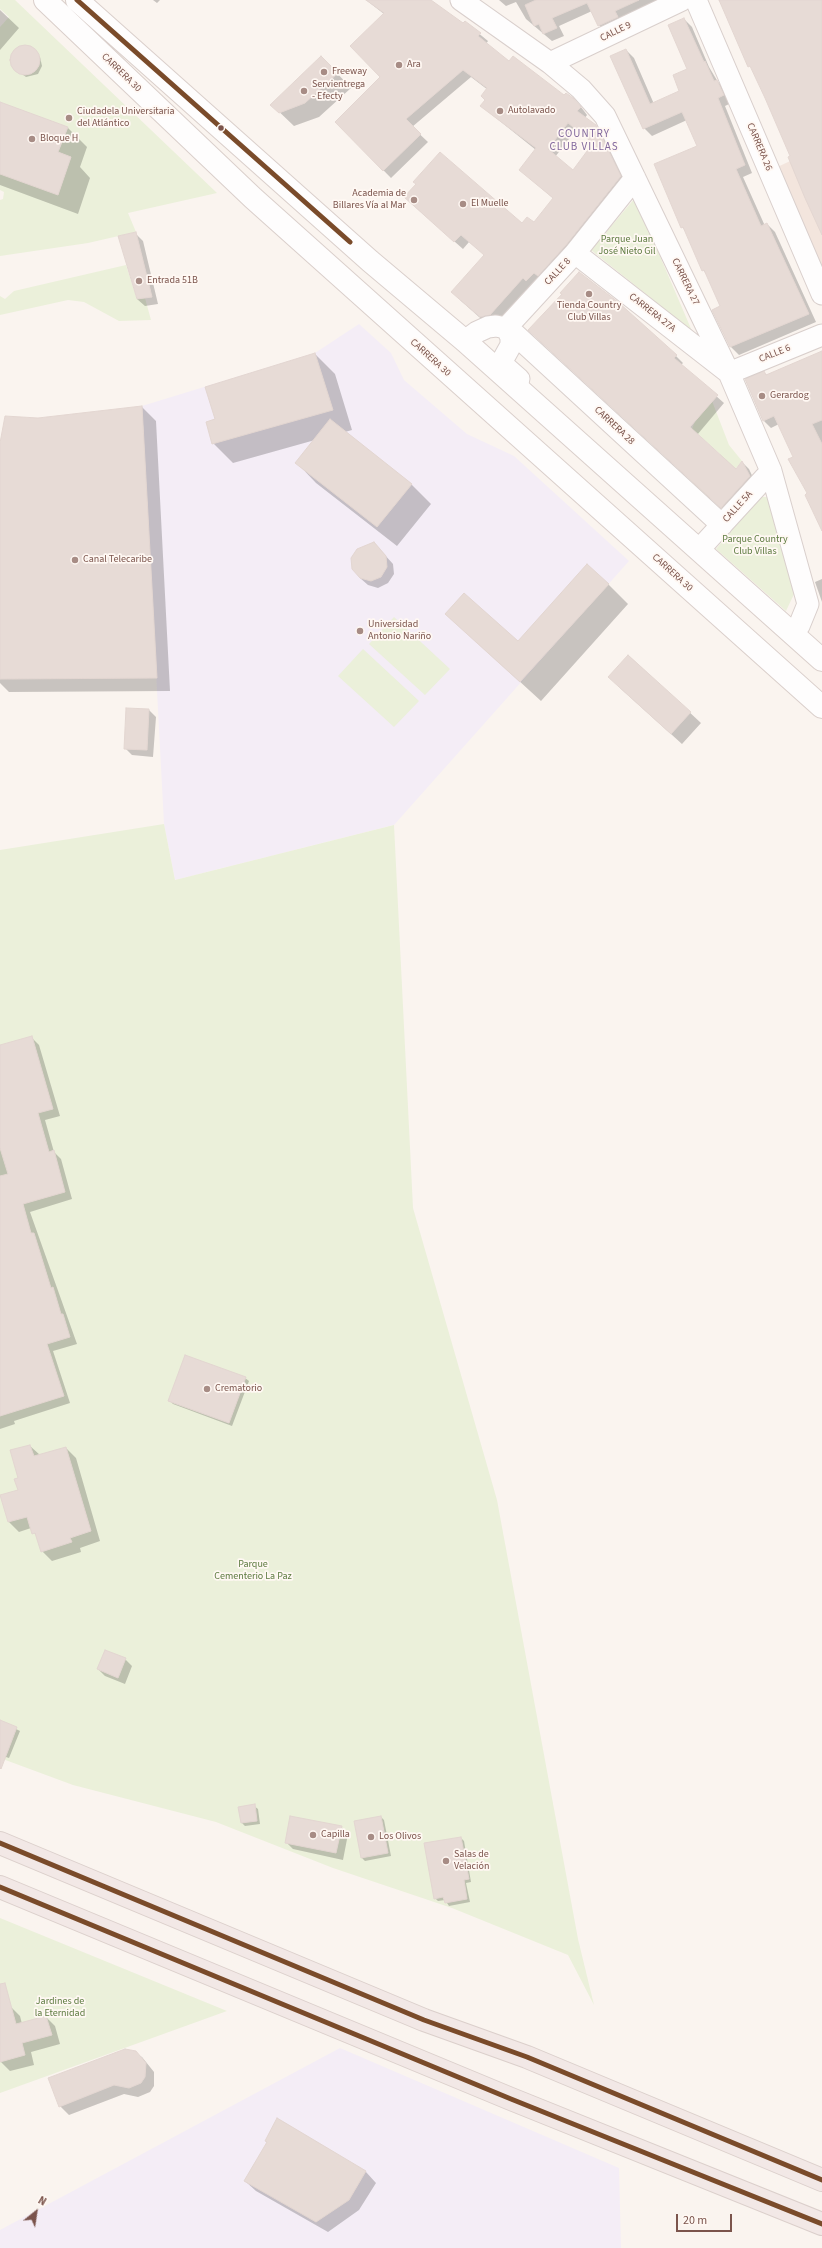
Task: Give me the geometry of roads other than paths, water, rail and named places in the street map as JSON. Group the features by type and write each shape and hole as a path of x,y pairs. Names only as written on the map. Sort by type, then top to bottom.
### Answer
{"highway":[{"path":"0,1843 424,2020 527,2057 822,2180"},
{"path":"0,1887 511,2099 822,2224"}],"main road":[{"name":"CARRERA 30","path":"45,0 275,218 822,707"},
{"path":"78,0 370,261 465,341 822,659"}],"street":[{"name":"CARRERA 27","path":"461,0 550,63 581,88 605,116 728,373 771,471 808,604 799,626"},
{"name":"CALLE 9","path":"550,63 682,0"},
{"name":"CARRERA 26","path":"696,0 822,294"},
{"name":"CALLE 8","path":"507,327 575,254 635,178"},
{"name":"CARRERA 27A","path":"575,254 728,373"},
{"path":"465,341 477,332 488,327 507,327 511,336 511,345 501,363 822,659"},
{"name":"CARRERA 28","path":"507,327 722,525"},
{"name":"CALLE 6","path":"728,373 822,335"},
{"name":"CALLE 5A","path":"705,543 771,471"}],"place":[{"name":"Ara","path":"399,65"},
{"name":"Freeway","path":"324,72"},
{"name":"Servientrega - Efecty","path":"304,91"},
{"name":"Autolavado","path":"500,111"},
{"name":"Ciudadela Universitaria del Atlántico","path":"69,118"},
{"name":"Bloque H","path":"32,139"},
{"name":"Academia de Billares Vía al Mar","path":"414,200"},
{"name":"El Muelle","path":"463,204"},
{"name":"Entrada 51B","path":"139,281"},
{"name":"Tienda Country Club Villas","path":"589,294"},
{"name":"Gerardog","path":"762,396"},
{"name":"Canal Telecaribe","path":"75,560"},
{"name":"Universidad Antonio Nariño","path":"360,631"},
{"name":"Crematorio","path":"207,1389"},
{"name":"Capilla","path":"313,1835"},
{"name":"Los Olivos","path":"371,1837"},
{"name":"Salas de Velación","path":"446,1861"}],"district":[{"name":"COUNTRY CLUB VILLAS","path":"584,141"}],"park label":[{"name":"Parque Juan José Nieto Gil","path":"627,246"},
{"name":"Parque Country Club Villas","path":"755,546"},
{"name":"Parque Cementerio La Paz","path":"253,1570"},
{"name":"Jardines de la Eternidad","path":"60,2008"}]}
